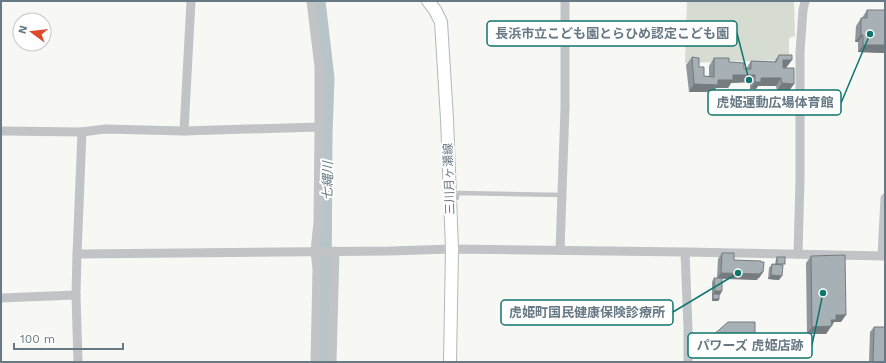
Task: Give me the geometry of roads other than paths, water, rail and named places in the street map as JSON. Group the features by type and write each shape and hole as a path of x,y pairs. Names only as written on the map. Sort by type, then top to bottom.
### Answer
{"main road":[{"name":"三川月ヶ瀬線","path":"428,1 435,10 440,22 447,120 452,249 450,362"}],"street":[{"path":"184,131 191,1"},
{"path":"311,1 319,67 318,222 315,252 317,269 315,362"},
{"path":"560,250 565,108 565,1"},
{"path":"798,254 800,179 800,52 804,29 803,10 805,1"},
{"path":"1,131 82,132 105,129 184,131 319,127"},
{"path":"78,362 76,295 82,132"},
{"path":"77,254 452,249 883,256 885,198"},
{"path":"332,362 335,251"},
{"path":"685,252 688,362"},
{"path":"1,298 76,295"}],"lane":[{"path":"450,198 456,198 457,193 562,195"}],"waterway":[{"name":"七縄川","path":"319,1 328,78 324,362"}],"place":[{"name":"虎姫運動広場体育館","path":"870,34"},
{"name":"長浜市立こども園とらひめ認定こども園","path":"749,80"},
{"name":"虎姫町国民健康保険診療所","path":"738,273"},
{"name":"パワーズ 虎姫店跡","path":"823,293"}]}
